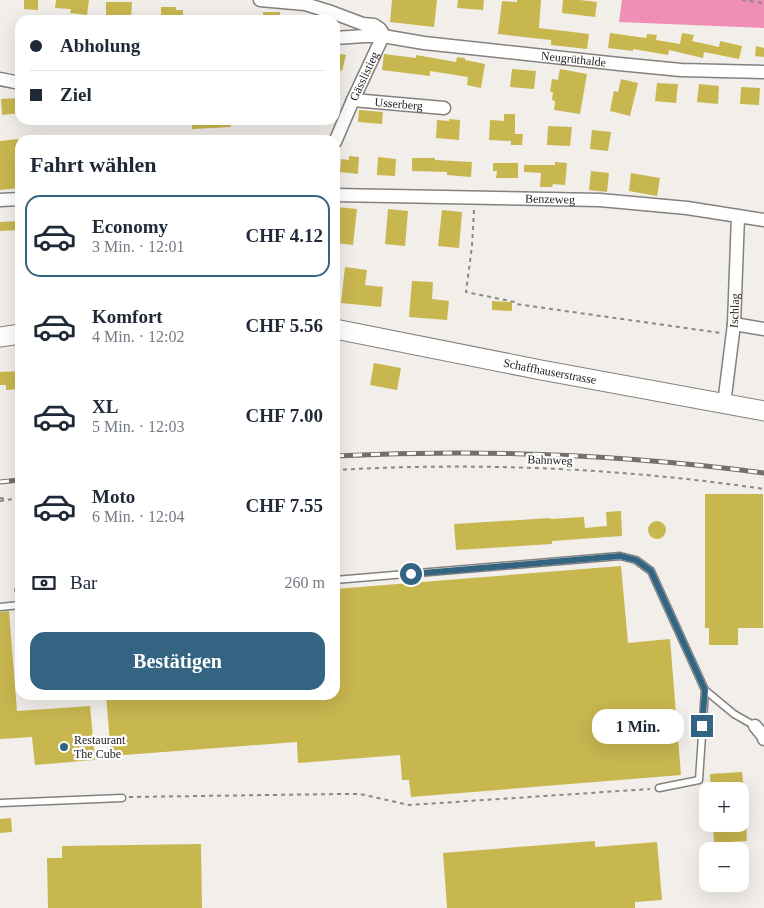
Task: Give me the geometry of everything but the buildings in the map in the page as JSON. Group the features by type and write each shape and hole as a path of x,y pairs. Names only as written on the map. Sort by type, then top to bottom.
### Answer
{"main road":[{"name":"Schaffhauserstrasse","path":"340,330 541,370 764,411"},
{"path":"0,337 15,335"}],"street":[{"path":"260,0 304,4 339,15"},
{"path":"340,15 363,24 374,25 380,29 383,36 340,38"},
{"name":"Neugrüthalde","path":"383,36 424,43 628,65 681,70 764,72"},
{"name":"Gässlistieg","path":"338,135 383,36"},
{"path":"0,79 15,82"},
{"name":"Usserberg","path":"353,100 444,108"},
{"name":"Benzeweg","path":"340,194 600,200 687,208 764,220"},
{"path":"0,200 15,199"},
{"name":"Ischlag","path":"724,404 734,329 738,216"},
{"path":"734,329 764,329"},
{"path":"755,726 764,736 764,739"}],"lane":[{"path":"340,580 620,556 636,560 651,571 705,690 734,714 755,726"},
{"path":"0,607 15,606"},
{"path":"658,788 699,780 705,690"},
{"path":"0,803 122,798"}],"path":[{"path":"742,0 764,3"},
{"path":"476,197 466,292 515,302 516,304 734,329"},
{"name":"Bahnweg","path":"340,470 390,467 566,469 678,478 764,489"},
{"path":"0,500 15,499"},
{"path":"122,798 360,794 408,805 658,788"}],"shaded area":[{"path":"622,0 764,0 764,28 619,22"}],"railway":[{"path":"340,456 496,453 604,457 764,473"},
{"path":"0,482 15,480"}],"place":[{"name":"Restaurant The Cube","path":"64,747"}],"route":[{"path":"411,574 620,556 636,560 651,571 705,690 702,726"}]}
